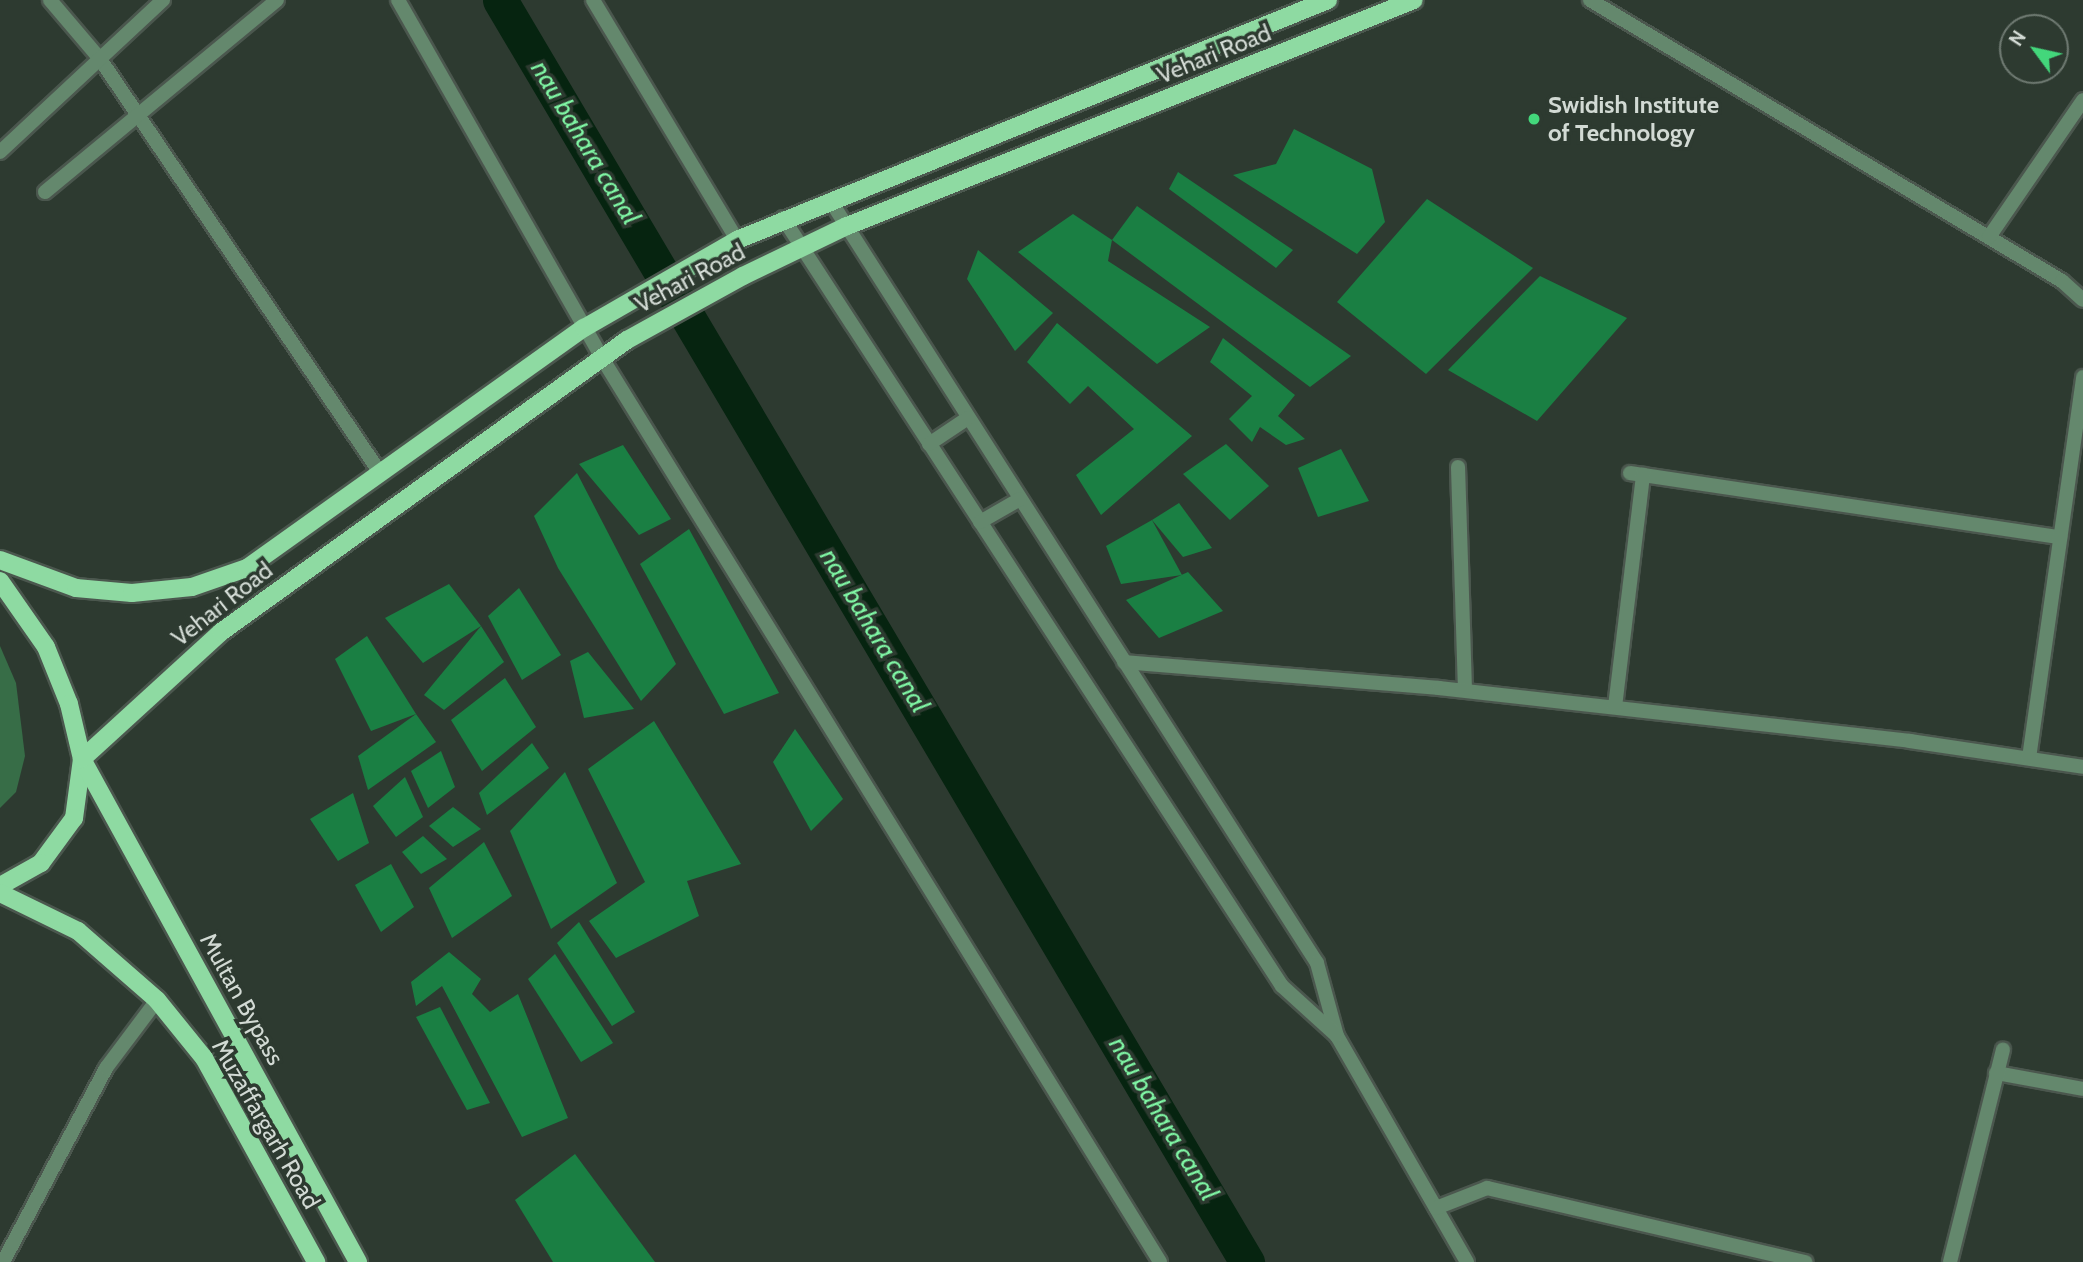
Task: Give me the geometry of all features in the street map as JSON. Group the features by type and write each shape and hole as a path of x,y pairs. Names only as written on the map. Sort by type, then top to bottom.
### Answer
{"main road":[{"name":"Vehari Road","path":"0,560 76,588 132,593 192,587 247,568 584,328 731,244 783,218 1328,0"},
{"name":"Vehari Road","path":"82,759 221,632 627,340 743,276 847,226 1414,0"},
{"path":"0,581 46,647 69,704 82,759 74,818 41,863 0,886"},
{"name":"Multan Bypass","path":"82,759 358,1262"},
{"name":"Muzaffargarh Road","path":"0,893 78,931 157,1000 204,1058 316,1262"}],"street":[{"path":"50,0 100,59 380,473"},
{"path":"0,152 163,0"},
{"path":"45,192 140,117 277,0"},
{"path":"398,0 602,358 1160,1262"},
{"path":"593,0 731,244"},
{"path":"1590,0 2062,281 2083,300"},
{"path":"1989,237 2083,100"},
{"path":"830,200 1317,963 1337,1036 1467,1262"},
{"path":"783,218 800,249 1282,986 1337,1036"},
{"path":"2029,758 2083,377"},
{"path":"929,444 968,418"},
{"path":"1458,467 1465,691"},
{"path":"1615,707 1637,474 2060,537"},
{"path":"980,523 1020,499"},
{"path":"1125,662 1465,691 1615,707 2029,758 2083,768"},
{"path":"3,1262 106,1068 157,1000"},
{"path":"1950,1262 2003,1049"},
{"path":"1996,1073 2083,1089"},
{"path":"1436,1208 1487,1188 1806,1262"}],"green space":[{"path":"0,646 16,683 25,756 16,792 0,808"}],"building":[{"path":"1294,129 1372,169 1385,222 1357,254 1233,175 1276,164"},
{"path":"1178,172 1293,250 1276,268 1169,189"},
{"path":"1427,199 1533,268 1426,374 1337,302"},
{"path":"1137,206 1351,356 1310,387 1112,240"},
{"path":"1073,214 1112,240 1108,261 1210,327 1157,364 1018,252"},
{"path":"978,250 1053,313 1015,351 967,279"},
{"path":"1540,276 1627,318 1537,421 1448,370"},
{"path":"1057,323 1192,436 1101,515 1076,475 1134,429 1088,386 1070,404 1027,362"},
{"path":"1223,338 1295,395 1278,416 1305,439 1286,445 1260,427 1252,442 1229,419 1252,396 1210,362"},
{"path":"1226,444 1269,486 1230,520 1183,474"},
{"path":"623,445 671,519 639,535 579,464"},
{"path":"1341,449 1369,501 1318,517 1298,468"},
{"path":"577,473 676,664 641,701 558,568 534,516"},
{"path":"1179,503 1212,548 1183,557 1152,520"},
{"path":"1152,520 1182,575 1121,584 1106,546"},
{"path":"689,529 779,693 724,714 640,564"},
{"path":"1188,572 1223,611 1159,638 1126,600"},
{"path":"449,584 481,626 423,663 385,618"},
{"path":"519,588 561,655 522,680 488,616"},
{"path":"481,626 504,662 444,710 424,695"},
{"path":"367,636 416,714 371,731 335,659"},
{"path":"588,652 634,709 584,718 570,661"},
{"path":"505,678 536,727 482,771 451,720"},
{"path":"416,714 436,742 368,790 358,756"},
{"path":"654,721 741,864 687,881 699,916 616,958 589,921 645,882 588,769"},
{"path":"795,729 843,799 811,831 773,762"},
{"path":"532,743 549,768 487,815 479,793"},
{"path":"441,751 455,787 428,808 411,771"},
{"path":"565,772 617,883 551,929 510,831"},
{"path":"405,777 423,817 396,837 373,806"},
{"path":"353,793 369,843 338,861 310,819"},
{"path":"453,807 481,829 453,847 429,826"},
{"path":"423,836 447,859 421,874 402,852"},
{"path":"484,842 512,896 452,938 429,888"},
{"path":"391,864 414,907 381,932 355,885"},
{"path":"579,922 635,1012 612,1026 557,943"},
{"path":"449,952 481,979 472,994 490,1012 518,994 568,1118 522,1137 442,986 416,1006 411,982"},
{"path":"555,954 613,1043 581,1062 528,979"},
{"path":"440,1007 490,1103 467,1110 416,1017"},
{"path":"575,1154 655,1262 553,1262 515,1200"}],"waterway":[{"name":"nau bahara canal","path":"500,0 1247,1262"}],"place":[{"name":"Swidish Institute of Technology","path":"1534,119"}]}
